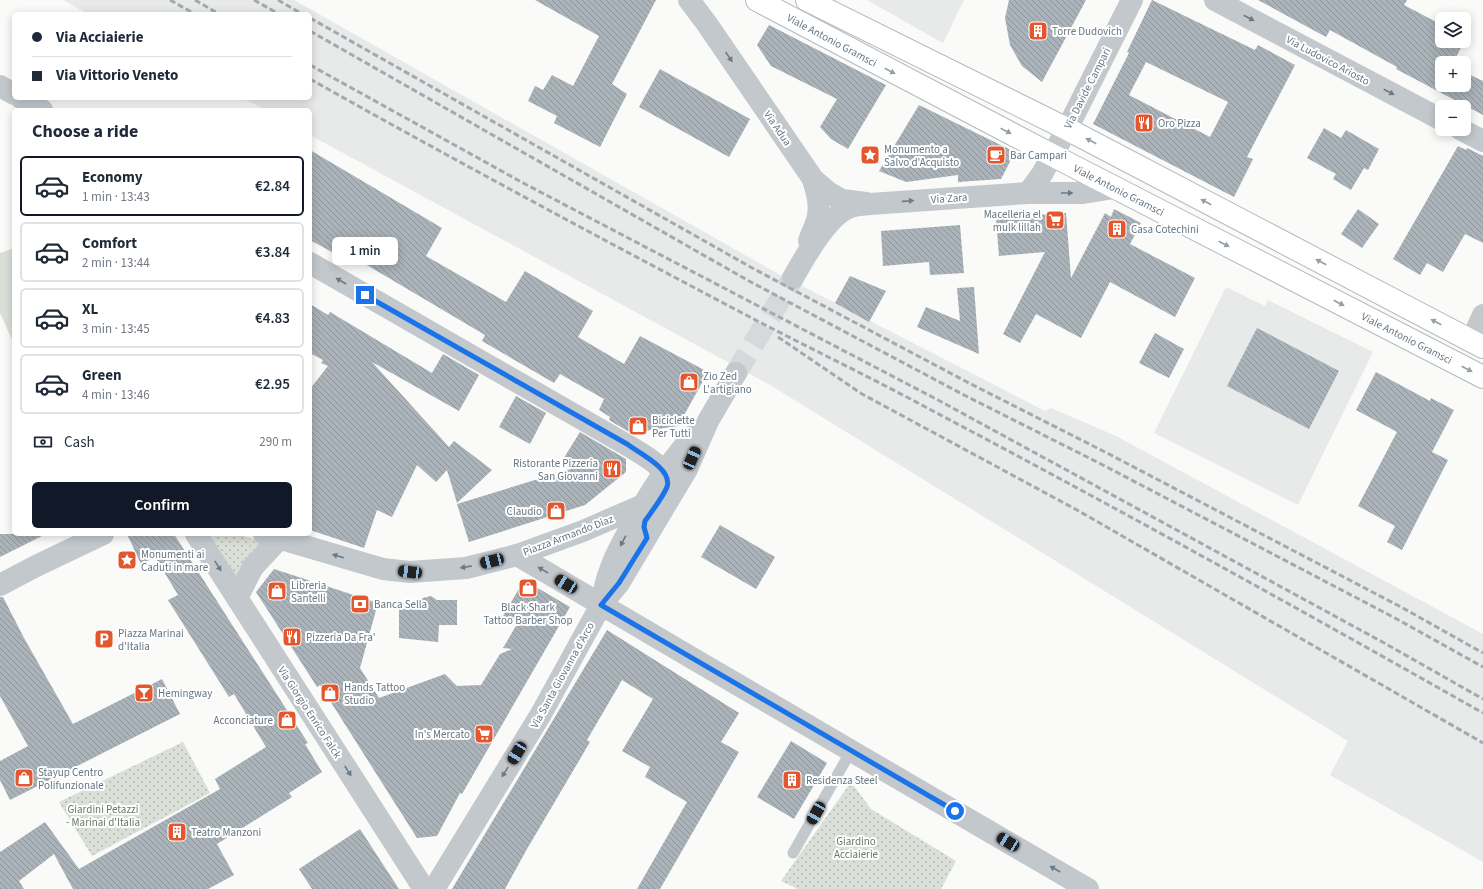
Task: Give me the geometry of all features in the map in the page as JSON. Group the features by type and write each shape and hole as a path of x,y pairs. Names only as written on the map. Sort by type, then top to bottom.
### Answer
{"main road":[{"name":"Viale Antonio Gramsci","path":"757,0 1114,188 1483,377"},
{"path":"807,0 1067,129 1477,344"}],"street":[{"name":"Via Adua","path":"689,0 707,24 813,180 828,192 842,200 870,204"},
{"path":"707,24 708,0"},
{"name":"Via Davide Campari","path":"1053,155 1132,0"},
{"name":"Via Ludovico Ariosto","path":"1215,0 1435,116"},
{"path":"0,86 12,93"},
{"path":"25,100 39,108"},
{"path":"1471,135 1483,141"},
{"path":"1028,193 1042,174 1053,155"},
{"path":"805,258 811,234 817,221 819,208 813,180"},
{"name":"Via Zara","path":"870,204 1028,193 1083,193 1114,188"},
{"path":"793,278 805,258 835,216 849,208 870,204"},
{"path":"312,264 627,444 664,471 668,478 667,488 645,521 644,527 647,538"},
{"path":"1477,344 1483,314"},
{"path":"736,373 708,420 687,469 647,538 619,583 601,605 1088,889"},
{"path":"664,471 708,420"},
{"name":"Piazza Armando Diaz","path":"517,555 601,605 606,578 612,562 643,505 664,471"},
{"name":"Piazza Armando Diaz","path":"517,555 643,505"},
{"path":"0,585 99,536"},
{"name":"Via Giorgio Enrico Falck","path":"197,536 424,889"},
{"path":"237,598 253,567 272,536 383,569 410,572 466,568 517,555"},
{"name":"Via Santa Giovanna d'Arco","path":"434,889 541,714 601,605"}],"lane":[{"path":"793,853 851,750"}],"shaded area":[{"path":"63,0 294,0 775,272 1045,411 1051,408 1116,436 1483,634 1483,862 1330,775 1348,741 770,385 312,136 312,108 261,108 247,100 312,100 312,12 84,12"},
{"path":"867,0 964,0 943,43"},
{"path":"1226,287 1265,306 1268,300 1373,352 1298,505 1154,433"}],"green space":[{"path":"12,249 12,340 0,313 0,253"},
{"path":"204,536 243,536 265,543 234,584"},
{"name":"Giardini Petazzi - Marinai d'Italia","path":"183,742 210,793 92,856 59,802"},
{"name":"Giardino Acciaierie","path":"851,782 871,809 956,861 941,889 798,889 781,881"}],"building":[{"path":"535,0 656,0 612,84 627,94 600,147 554,123 557,116 528,101 535,86 543,90 552,75 573,86 599,36"},
{"name":"Torre Dudovich","path":"1009,0 1086,0 1042,82 1022,66 1010,45 1005,18"},
{"path":"1152,0 1255,50 1258,45 1295,65 1247,157 1253,159 1234,197 1093,124 1129,53 1127,52","holes":["1146,62 1228,102 1210,137 1129,95"]},
{"path":"1258,0 1407,0 1404,5 1435,21 1435,48 1461,48 1457,56 1435,56 1435,90 1396,69 1397,67 1330,30 1326,37"},
{"path":"769,25 886,85 848,149 831,139 820,127 837,99 771,66 757,45"},
{"path":"660,69 750,119 729,157 639,107"},
{"path":"1471,75 1483,81 1483,115 1471,109 1471,100 1455,100 1440,92 1471,92"},
{"path":"919,105 1015,152 1001,179 958,182 958,175 906,182 879,171"},
{"path":"1324,128 1341,138 1346,130 1379,149 1368,170 1364,168 1351,190 1333,179 1336,174 1307,158"},
{"path":"1458,146 1466,150 1467,148 1483,156 1483,243 1465,234 1443,272 1427,263 1420,275 1393,259"},
{"path":"312,151 442,228 426,256 506,302 525,271 593,311 578,337 624,364 640,336 708,372 678,426 631,433 609,420 610,417 599,410 604,399 560,374 554,383 482,341 485,335 355,258 352,263 312,241"},
{"path":"1114,209 1141,223 1130,244 1195,278 1175,317 1110,282 1081,338 1036,314 1020,343 1003,334 1045,252 999,256 996,218 1066,213 1071,278 1105,213 1111,217"},
{"path":"1358,209 1379,224 1362,248 1341,234"},
{"path":"960,225 964,273 930,275 929,262 883,266 881,231"},
{"path":"850,276 886,291 869,322 835,303"},
{"path":"974,287 979,354 917,327 926,307 960,321 957,288"},
{"path":"312,305 328,315 330,312 432,373 443,354 479,375 459,411 372,362 449,447 454,441 492,470 457,503 447,470 436,482 417,465 392,517 377,510 364,548 312,531 312,386 328,366 321,363 323,360 312,354"},
{"path":"1257,328 1339,371 1309,429 1227,386"},
{"path":"1155,333 1184,349 1169,378 1139,363"},
{"path":"1376,372 1430,401 1431,398 1454,410 1432,452 1448,460 1402,550 1387,542 1395,526 1358,506 1397,432 1356,410"},
{"path":"516,396 546,413 530,444 499,427"},
{"path":"580,432 626,459 626,472 585,505 469,542 457,504 574,468 562,461"},
{"path":"720,525 775,557 756,589 701,557"},
{"path":"0,534 12,534 12,536 42,536 0,557"},
{"path":"128,536 175,536 308,743 305,744 322,772 289,793 292,797 217,844 234,875 208,889 73,889 54,854 19,881 24,889 0,889 0,852 45,822 79,869 220,789 215,779 266,747 234,694 229,697 168,600 178,595 155,557 141,564"},
{"path":"274,569 378,603 360,668 379,698 445,674 457,686 481,685 500,654 512,649 503,648 517,624 503,616 524,580 570,607 462,794 460,793 437,836 417,838 320,685 317,687 256,592"},
{"path":"431,596 437,600 457,600 457,625 439,625 438,642 399,638 399,604"},
{"path":"0,597 3,597 24,638 73,724 162,679 180,714 10,800 0,780 0,761 28,746 0,696"},
{"path":"607,630 739,713 721,742 739,752 660,889 637,889 687,802 645,777 650,767 622,751 653,699 622,680 587,740 590,742 505,889 452,889"},
{"name":"Residenza Steel","path":"791,741 827,763 794,819 757,797"},
{"path":"360,829 399,889 312,889 299,869"}],"tunnel":[{"path":"736,373 793,278"}],"railway":[{"path":"170,0 191,12"},
{"path":"195,0 216,12"},
{"path":"254,0 275,12"},
{"path":"278,0 299,12"},
{"path":"312,19 754,269 969,383 1107,453 1401,607 1483,653"},
{"path":"312,32 749,281 964,395 1101,464 1395,618 1483,667"},
{"path":"312,66 525,184 938,400 1386,644 1483,699"},
{"path":"312,80 637,257 1070,484 1483,713"},
{"path":"778,337 862,394 1077,510 1483,743"}],"place":[{"name":"Torre Dudovich","path":"1038,31"},
{"name":"Oro Pizza","path":"1144,123"},
{"name":"Monumento a Salvo d'Acquisto","path":"870,155"},
{"name":"Bar Campari","path":"996,155"},
{"name":"Macelleria el mulk lillah","path":"1055,220"},
{"name":"Casa Cotechini","path":"1117,229"},
{"name":"Zio Zed L'artigiano","path":"689,382"},
{"name":"Biciclette Per Tutti","path":"638,426"},
{"name":"Ristorante Pizzeria San Giovanni","path":"612,469"},
{"name":"Claudio","path":"556,511"},
{"name":"Monumenti ai Caduti in mare","path":"127,560"},
{"name":"Black Shark Tattoo Barber Shop","path":"528,588"},
{"name":"Libreria Santelli","path":"277,591"},
{"name":"Banca Sella","path":"360,604"},
{"name":"Pizzeria Da Fra'","path":"292,637"},
{"name":"Piazza Marinai d'Italia","path":"104,639"},
{"name":"Hemingway","path":"144,693"},
{"name":"Hands Tattoo Studio","path":"330,693"},
{"name":"Acconciature","path":"287,720"},
{"name":"In's Mercato","path":"484,734"},
{"name":"Stayup Centro Polifunzionale","path":"24,778"},
{"name":"Residenza Steel","path":"792,780"},
{"name":"Teatro Manzoni","path":"177,832"}],"route":[{"path":"365,295 627,444 664,471 668,478 667,488 645,521 644,527 647,538 619,583 601,605 955,811"}]}
